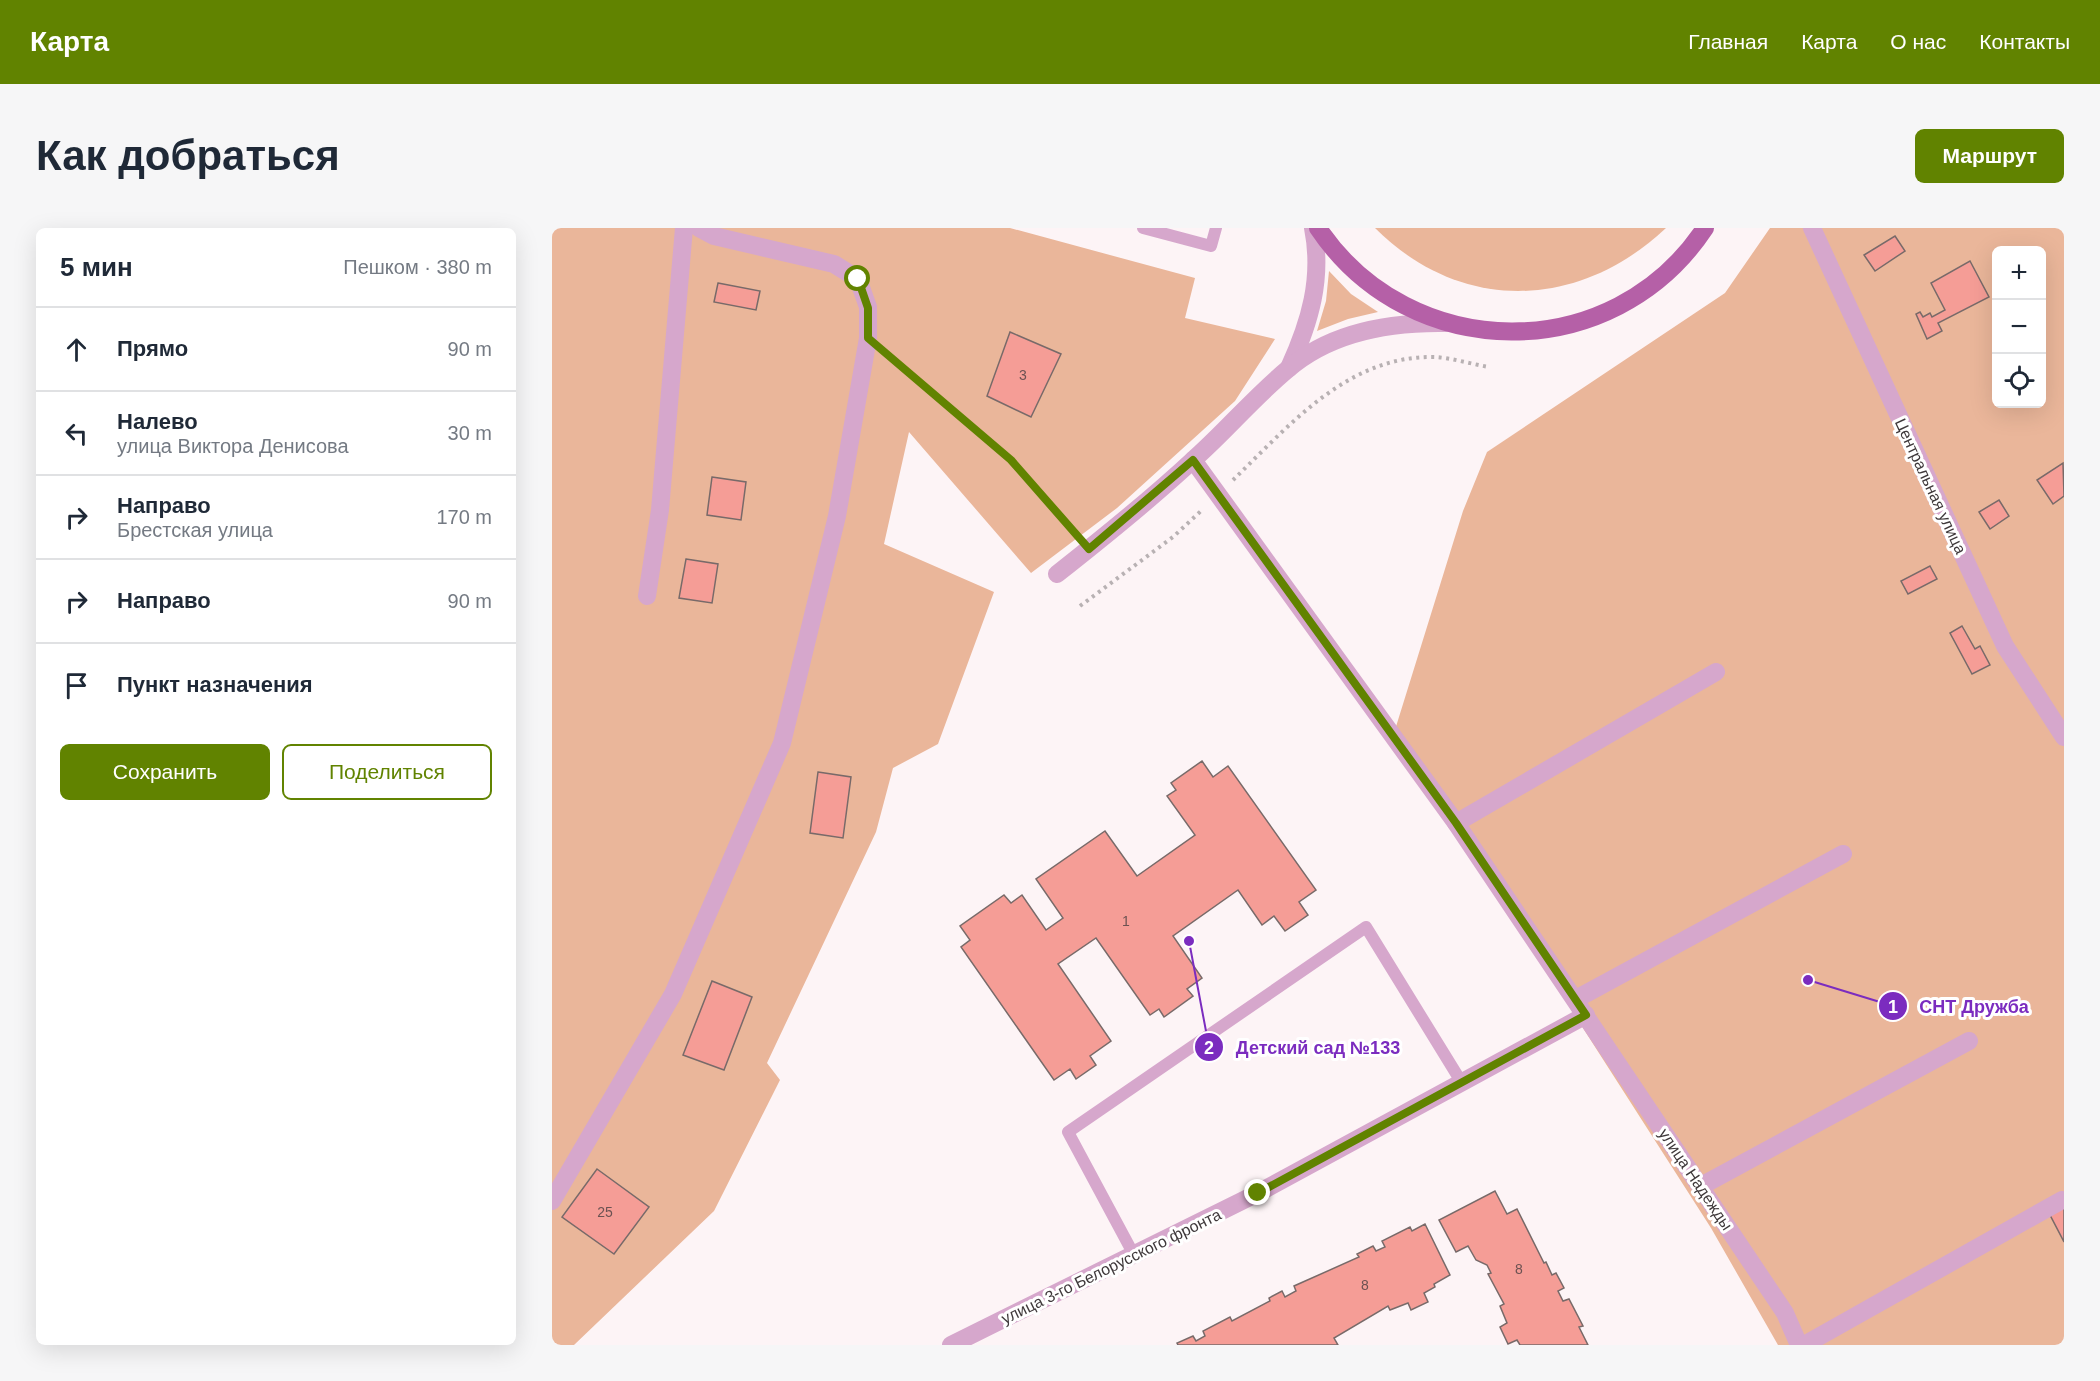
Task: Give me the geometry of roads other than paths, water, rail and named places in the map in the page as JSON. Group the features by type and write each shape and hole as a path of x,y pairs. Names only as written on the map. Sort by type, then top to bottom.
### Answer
{"main road":[{"path":"1318,228 1347,264 1368,283 1401,304 1446,323 1474,329 1513,332 1562,327 1590,319 1617,307 1665,274 1686,254 1705,228"}],"street":[{"path":"647,596 660,510 684,228"},
{"path":"552,1201 673,994 782,743 837,516 868,338 868,308 858,279 834,264 714,236 699,228"},
{"path":"1289,368 1304,336 1314,300 1317,256 1313,228"},
{"name":"Центральная улица","path":"1812,228 2005,646 2064,736"},
{"path":"1057,574 1193,460 1289,368 1317,350 1373,328 1410,322 1446,323"},
{"name":"улица Надежды","path":"1193,460 1349,679 1456,823 1785,1313 1799,1345"},
{"path":"1456,823 1716,672"},
{"path":"1576,999 1843,854"},
{"name":"улица 3-го Белорусского фронта","path":"951,1345 1258,1193 1586,1015"},
{"path":"1701,1186 1969,1041"},
{"path":"1804,1345 2062,1200"}],"lane":[{"path":"1143,228 1211,246 1216,228"},
{"path":"1134,1255 1068,1132 1366,927 1462,1083"}],"place":[{"name":"Детский сад №133","path":"1189,941"},
{"name":"СНТ Дружба","path":"1808,980"}]}
